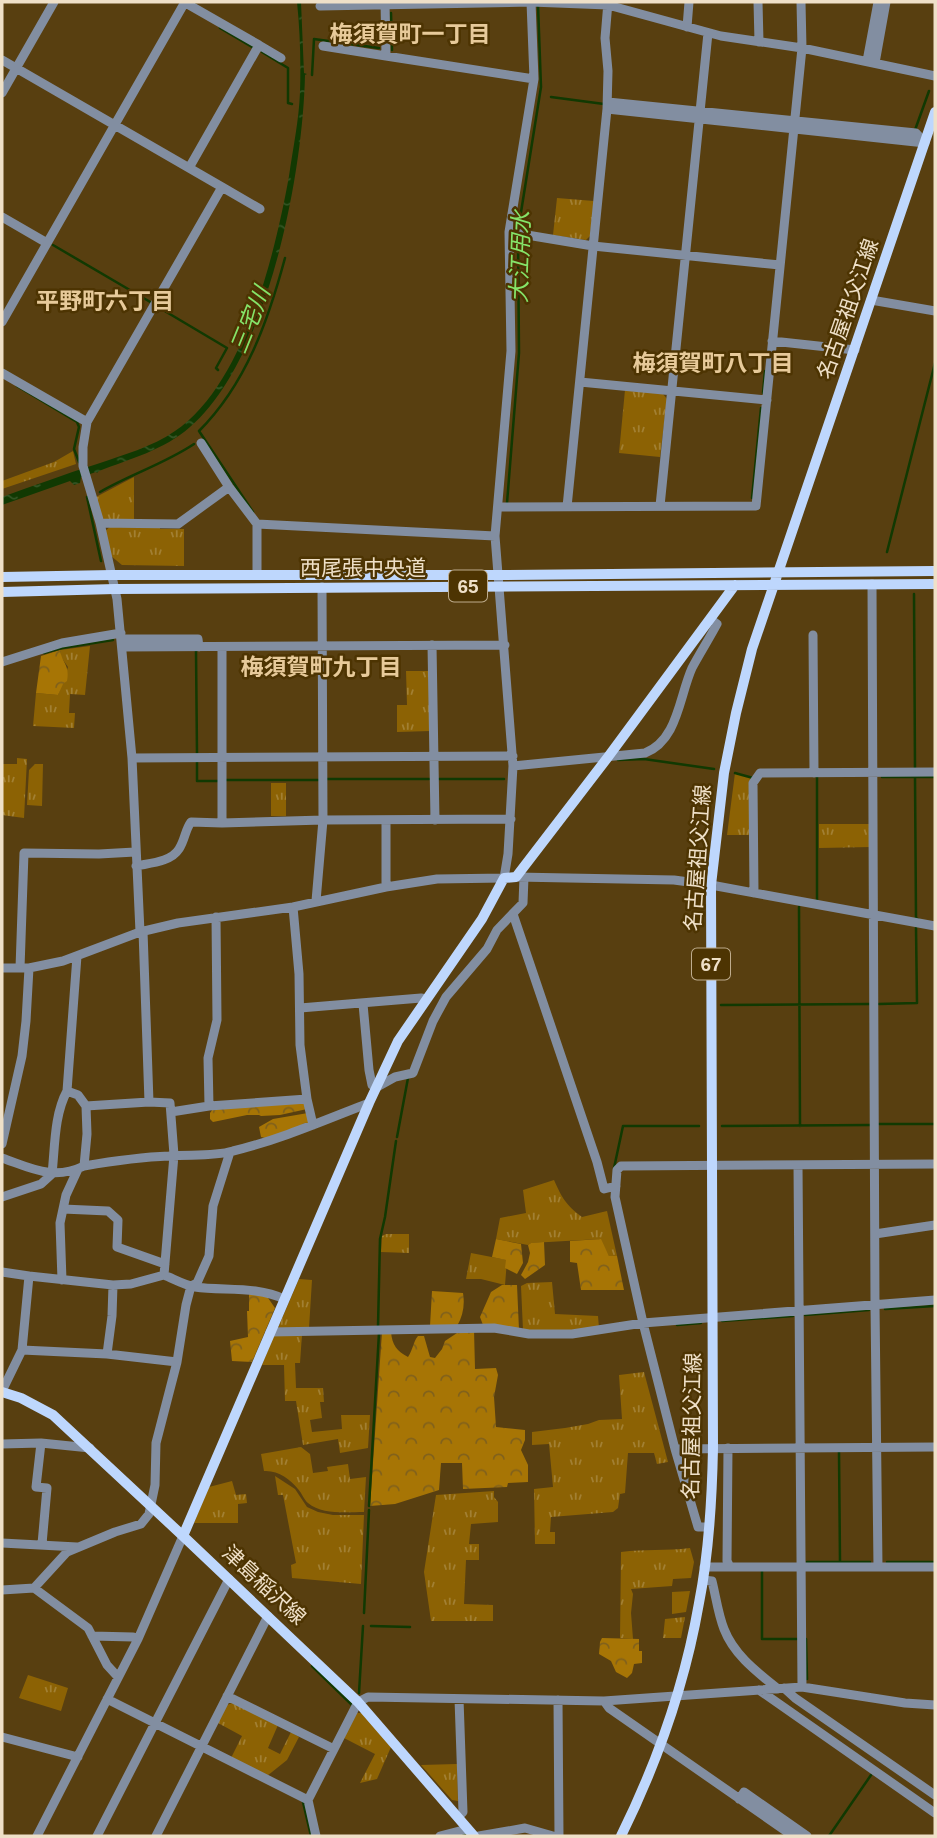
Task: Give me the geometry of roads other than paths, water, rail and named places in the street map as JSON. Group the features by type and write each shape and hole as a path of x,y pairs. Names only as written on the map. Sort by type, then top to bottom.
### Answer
{"main road":[{"name":"名古屋祖父江線","path":"621,1836 677,1697 703,1580 713,1448 711,885 724,773 752,649 935,112"},
{"name":"西尾張中央道","path":"2,592 322,587 780,571 935,570"},
{"name":"西尾張中央道","path":"2,577 257,575 735,585 935,584"},
{"path":"183,1536 398,1041 482,919 608,757 735,585"},
{"name":"津島稲沢線","path":"2,1391 53,1415 152,1506 358,1702 474,1834"}],"street":[{"path":"2,93 54,2"},
{"path":"363,1004 372,1085 377,1087 395,1077 413,1073 433,1021 446,997 487,949 497,930 523,903 509,854 513,761 495,536 504,507 514,233 534,79 533,2"},
{"path":"687,27 689,2"},
{"path":"758,2 759,42"},
{"path":"504,507 756,506 802,48 801,2"},
{"path":"871,62 878,2"},
{"path":"871,62 886,2"},
{"path":"2,322 187,3 281,58"},
{"path":"320,6 386,3 608,3 708,33 802,48 935,76"},
{"path":"386,3 387,56"},
{"path":"567,507 608,106 605,38 608,3"},
{"path":"660,506 708,33"},
{"path":"189,168 259,45"},
{"path":"323,46 534,79"},
{"path":"2,60 260,209"},
{"path":"608,106 794,125 925,143"},
{"path":"149,1102 132,758 121,640 115,589 100,523 83,466 83,447 87,422 222,187"},
{"path":"2,217 47,243"},
{"path":"514,233 593,246 780,265"},
{"path":"872,300 935,312"},
{"path":"772,341 855,349"},
{"path":"2,373 87,422"},
{"path":"580,382 767,400"},
{"path":"201,443 257,524 257,575"},
{"path":"100,523 178,524 229,486"},
{"path":"257,524 495,536"},
{"path":"872,584 878,1567"},
{"path":"316,901 323,820 322,587"},
{"path":"132,758 434,756 513,761 645,754 654,750 670,730 692,670 717,624 710,619"},
{"path":"813,635 814,773"},
{"path":"2,662 62,643 121,640 199,647 505,645"},
{"path":"432,645 435,820"},
{"path":"222,647 222,823"},
{"path":"754,893 753,783 760,773 935,772"},
{"path":"136,866 165,860 175,854 191,821 222,823 511,819"},
{"path":"386,820 387,887"},
{"path":"2,1144 6,1103 23,1045 26,1021 24,853 135,852"},
{"path":"2,968 24,968 63,961 141,931 178,923 293,906 437,879 674,880 935,926"},
{"path":"293,906 299,974 300,1045 313,1125"},
{"path":"513,914 604,1189 616,1186"},
{"path":"209,1106 208,1058 216,1020 215,917"},
{"path":"2,1197 41,1184 52,1174 58,1113 66,1091 77,956"},
{"path":"300,1009 426,999"},
{"path":"62,1280 60,1238 63,1209 66,1195 81,1168 87,1134 86,1106 78,1095 66,1091"},
{"path":"171,1112 209,1106 307,1099"},
{"path":"86,1106 170,1103 174,1155 163,1275"},
{"path":"2,1158 32,1170 52,1174 129,1158 230,1152 313,1125 369,1103"},
{"path":"33,1588 67,1552 141,1524 149,1514 155,1485 156,1443 177,1362 186,1305 191,1286 197,1283 209,1256 213,1206 230,1152"},
{"path":"708,1527 698,1527 675,1449 615,1197 617,1170 621,1166 935,1164"},
{"path":"798,1165 802,1687"},
{"path":"63,1209 108,1211 118,1220 117,1247 164,1264"},
{"path":"875,1234 935,1225"},
{"path":"2,1272 113,1285 131,1284 163,1275 191,1286 260,1291 284,1299"},
{"path":"2,1391 22,1350 29,1276"},
{"path":"107,1354 113,1285"},
{"path":"270,1332 494,1328 529,1334 572,1334 643,1323 935,1300"},
{"path":"22,1350 107,1354 177,1362"},
{"path":"41,1443 36,1487 47,1488 42,1544"},
{"path":"2,1444 41,1443 90,1448"},
{"path":"675,1449 935,1447"},
{"path":"728,1448 727,1561 730,1567"},
{"path":"37,1836 138,1639 183,1536"},
{"path":"2,1543 79,1548"},
{"path":"704,1567 935,1567"},
{"path":"97,1836 229,1579"},
{"path":"703,1580 712,1581 723,1628 743,1659 935,1795"},
{"path":"2,1590 33,1588 88,1628 107,1665 118,1677"},
{"path":"156,1836 268,1616"},
{"path":"92,1636 138,1639"},
{"path":"316,1836 308,1800 358,1702 368,1697 604,1701 802,1687 935,1705"},
{"path":"759,1690 935,1813"},
{"path":"227,1696 334,1749"},
{"path":"107,1699 308,1800"},
{"path":"457,1817 463,1812 459,1699"},
{"path":"558,1700 559,1836"},
{"path":"604,1701 609,1708 793,1836"},
{"path":"2,1737 78,1757"},
{"path":"739,1799 744,1792 807,1836"},
{"path":"440,1836 525,1828 553,1836"}],"water":[{"path":"297,2 301,2 304,73 307,74 297,163 276,263 260,312 241,357 217,396 190,427 169,442 97,473 81,477 80,483 74,485 70,481 2,505 2,497 137,450 166,437 199,410 220,382 253,315 283,207 299,102"}],"waterway":[{"name":"大江用水","path":"518,231 541,87 538,5"},
{"path":"391,13 392,50"},
{"path":"220,28 252,47"},
{"path":"312,75 314,39 379,48"},
{"path":"262,52 288,68 288,103 292,104"},
{"path":"915,130 929,91"},
{"path":"551,97 604,104"},
{"name":"大江用水","path":"507,503 519,353 518,238"},
{"path":"53,245 152,303"},
{"name":"三宅川","path":"253,512 199,431 230,393 253,350 263,328 285,258"},
{"name":"三宅川","path":"158,307 227,348 216,368 218,370"},
{"path":"887,552 935,363"},
{"path":"763,393 765,371"},
{"path":"17,386 77,422 79,427 74,449 79,462"},
{"path":"752,498 761,408"},
{"path":"100,492 194,444"},
{"path":"87,497 101,561"},
{"path":"914,594 915,769"},
{"path":"44,653 113,640"},
{"path":"196,651 197,754"},
{"path":"618,760 644,759 714,769"},
{"path":"197,762 197,781 218,781"},
{"path":"735,773 753,778"},
{"path":"817,777 817,900"},
{"path":"882,777 935,777"},
{"path":"915,777 918,919"},
{"path":"327,779 429,779"},
{"path":"439,779 504,779"},
{"path":"226,780 318,780"},
{"path":"799,907 800,1126"},
{"path":"879,1004 917,1003 916,928"},
{"path":"721,1005 870,1004"},
{"path":"397,1137 408,1078"},
{"path":"879,1124 935,1124"},
{"path":"722,1126 871,1125"},
{"path":"614,1168 623,1126 699,1126"},
{"path":"378,1327 380,1239 396,1141"},
{"path":"885,1309 935,1306"},
{"path":"805,1315 869,1310"},
{"path":"722,1321 793,1316"},
{"path":"677,1325 701,1323"},
{"path":"369,1506 379,1333"},
{"path":"839,1452 840,1562"},
{"path":"364,1613 369,1510"},
{"path":"807,1562 870,1562"},
{"path":"887,1562 935,1562"},
{"path":"762,1571 762,1639 797,1639"},
{"path":"359,1693 363,1626"},
{"path":"371,1626 410,1627"},
{"path":"806,1639 807,1679"},
{"path":"312,1666 352,1705"},
{"path":"829,1836 871,1775"},
{"path":"303,1802 311,1836"},
{"path":"458,1836 466,1834"}],"district":[{"name":"梅須賀町一丁目","path":"410,34"},
{"name":"平野町六丁目","path":"105,301"},
{"name":"梅須賀町八丁目","path":"713,363"},
{"name":"梅須賀町九丁目","path":"321,667"}]}
